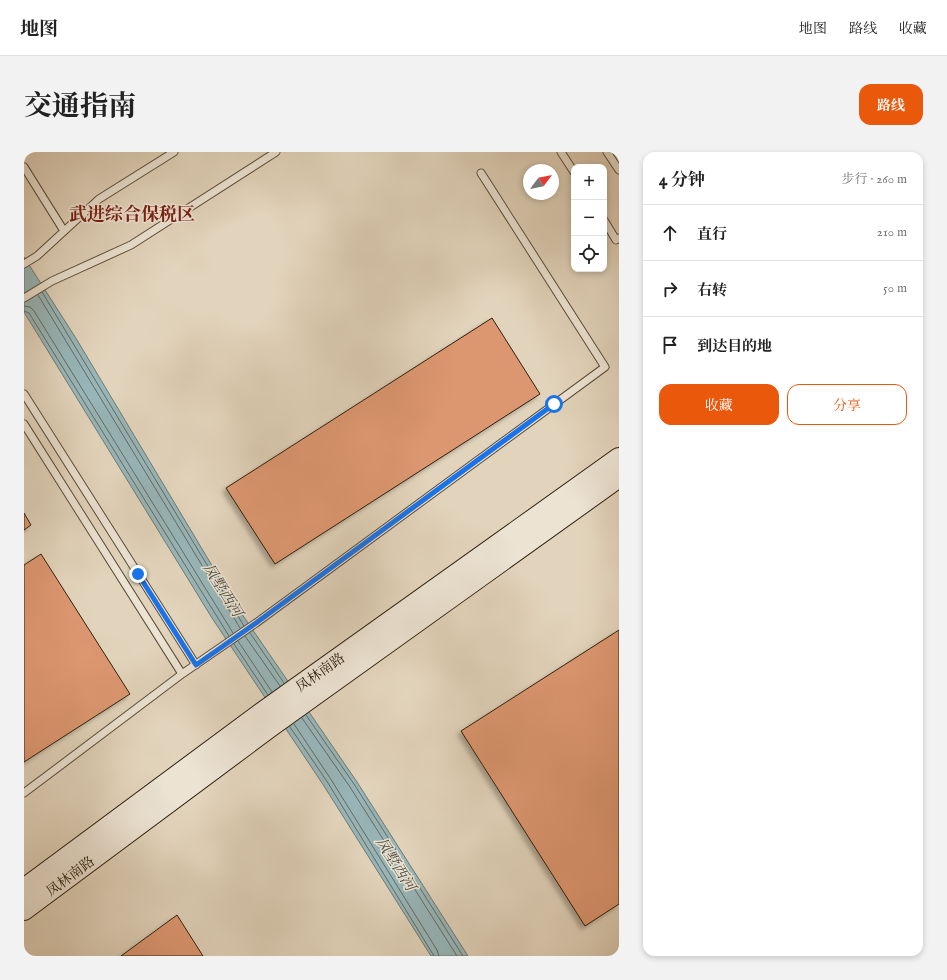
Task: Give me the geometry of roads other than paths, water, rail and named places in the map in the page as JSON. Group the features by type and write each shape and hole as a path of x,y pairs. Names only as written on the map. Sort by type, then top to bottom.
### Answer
{"main road":[{"name":"凤林南路","path":"314,686 619,458"},
{"name":"凤林南路","path":"314,686 619,477"},
{"path":"265,720 314,686"},
{"name":"凤林南路","path":"24,889 265,720"},
{"name":"凤林南路","path":"24,910 265,720"}],"lane":[{"path":"24,264 37,256 99,199 174,152"},
{"path":"24,298 52,281 131,245 276,152"},
{"path":"561,152 571,167"},
{"path":"608,152 619,170"},
{"path":"24,167 64,231"},
{"path":"24,793 182,674 256,623 605,367 480,173"},
{"path":"607,225 616,240 619,238"},
{"path":"24,394 196,665"},
{"path":"24,424 182,674"}],"water":[{"name":"凤墅西河","path":"24,257 77,340 235,604 357,782 468,956 431,956 324,786 212,618 24,312"}],"district":[{"name":"武进综合保税区","path":"132,214"}]}
